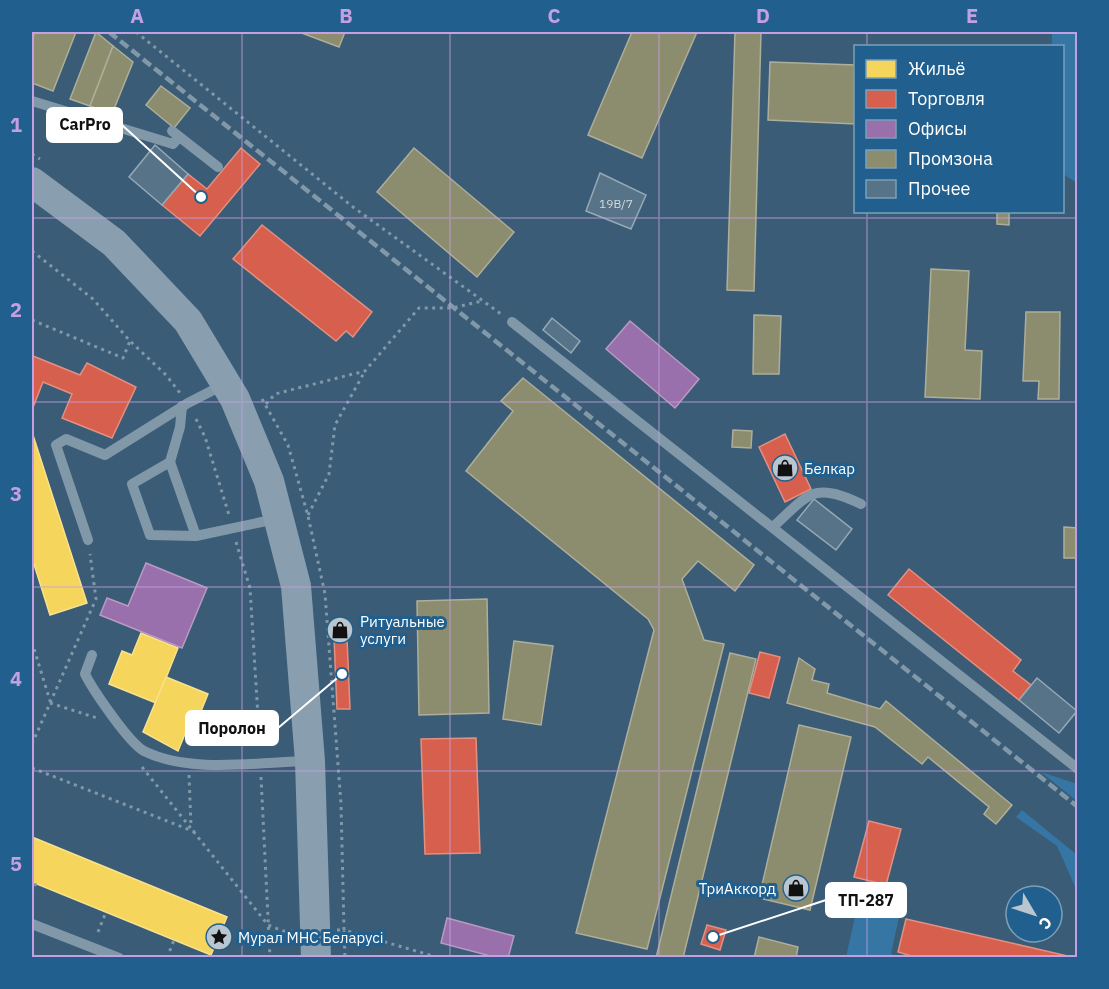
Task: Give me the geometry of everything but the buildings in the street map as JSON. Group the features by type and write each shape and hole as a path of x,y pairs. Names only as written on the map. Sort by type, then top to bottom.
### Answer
{"main road":[{"path":"32,182 114,243 188,321 226,383 269,481 296,586 310,761 316,957"}],"lane":[{"path":"32,101 173,144 176,134 218,166"},
{"path":"512,322 1077,770"},
{"path":"88,540 56,445 66,439 105,455 185,405 226,383"},
{"path":"185,405 170,462 196,536"},
{"path":"170,462 132,484 150,535 196,536 279,518"},
{"path":"773,527 807,497 818,492 831,491 861,504"},
{"path":"92,655 85,674 96,696 143,750 189,765 310,761"},
{"path":"32,924 119,957"}],"path":[{"path":"136,32 353,207 512,322"},
{"path":"32,251 93,299 130,341 166,375 205,437 250,588 270,957"},
{"path":"308,516 329,474 335,425 365,371 419,308 452,308 482,301"},
{"path":"32,320 123,358 130,341"},
{"path":"267,404 275,394 365,371"},
{"path":"32,744 96,599 88,540"},
{"path":"32,642 50,703"},
{"path":"50,703 103,720"},
{"path":"140,764 197,832 268,925 288,931"},
{"path":"189,765 191,826"},
{"path":"32,768 197,832"},
{"path":"32,893 36,883"},
{"path":"98,932 106,912"},
{"path":"344,930 440,957"},
{"path":"167,957 174,940"}],"shaded area":[{"path":"1052,32 1077,32 1077,183 1064,175 1064,45 1052,45"},
{"path":"1041,772 1077,784 1077,801"},
{"path":"1022,810 1077,855 1077,891 1057,846 1016,817"},
{"path":"857,908 899,917 891,954 903,957 846,957"}],"railway":[{"path":"109,32 1078,807"}],"place":[{"name":"CarPro","path":"201,197"},
{"name":"Белкар","path":"785,468"},
{"name":"Ритуальные услуги","path":"340,630"},
{"name":"Поролон","path":"342,674"},
{"name":"ТриАккорд","path":"796,888"},
{"name":"Мурал МНС Беларусі","path":"219,937"},
{"name":"ТП-287","path":"713,937"}]}
